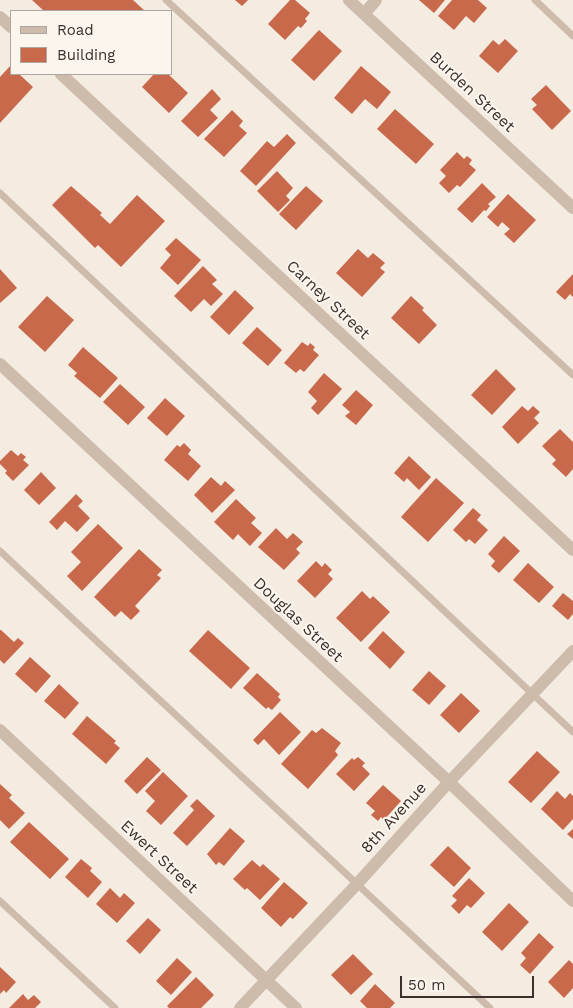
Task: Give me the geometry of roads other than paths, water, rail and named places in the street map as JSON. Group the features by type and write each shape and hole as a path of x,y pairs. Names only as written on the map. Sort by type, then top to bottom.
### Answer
{"street":[{"name":"Burden Street","path":"348,0 573,208"},
{"path":"364,14 376,0"},
{"path":"0,17 10,26"},
{"name":"Carney Street","path":"62,75 573,550"},
{"name":"Douglas Street","path":"0,364 449,782 573,901"},
{"name":"8th Avenue","path":"240,1008 573,651"},
{"name":"Ewert Street","path":"0,730 296,1008"}],"lane":[{"path":"166,0 573,375"},
{"path":"535,0 573,36"},
{"path":"0,193 573,732"},
{"path":"0,551 490,1008"},
{"path":"0,901 115,1008"}]}
